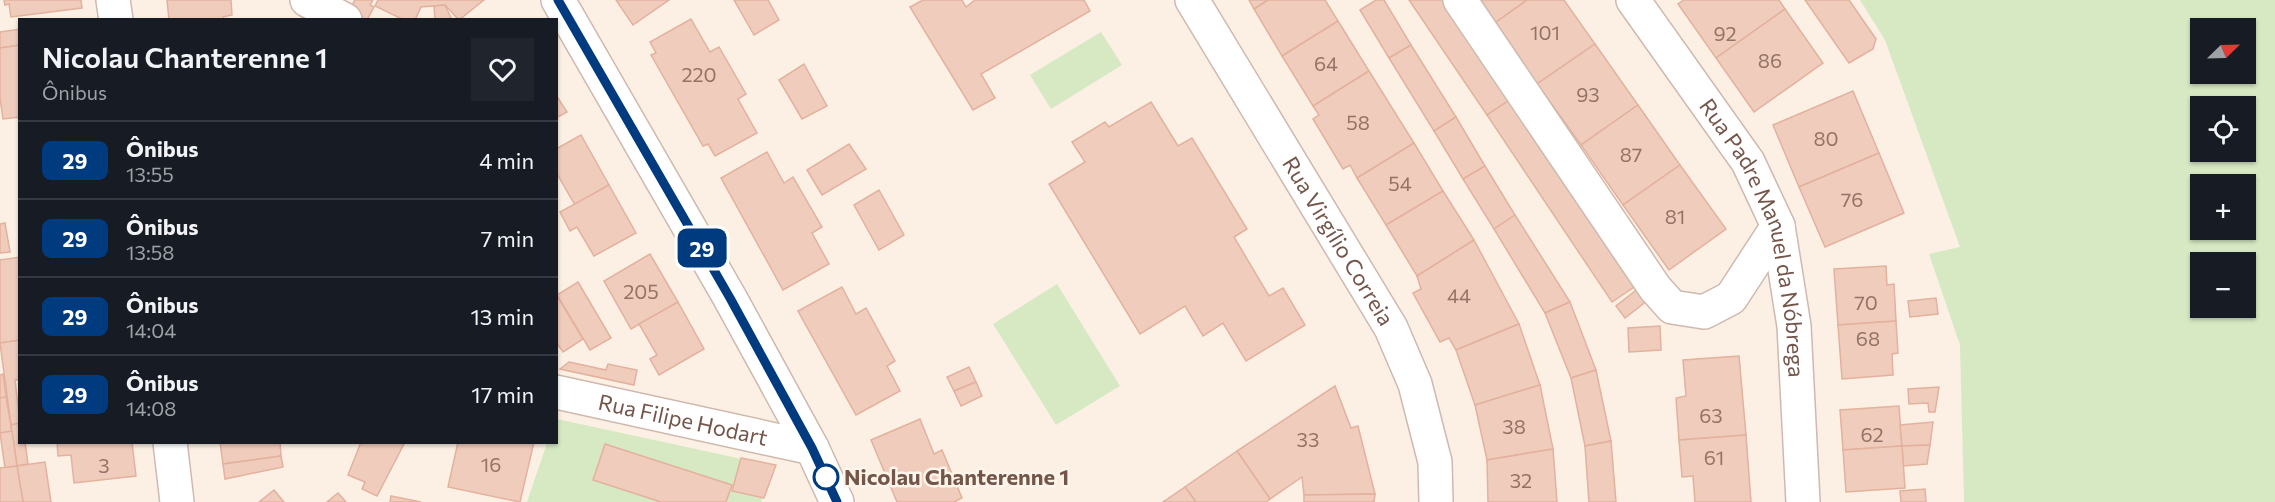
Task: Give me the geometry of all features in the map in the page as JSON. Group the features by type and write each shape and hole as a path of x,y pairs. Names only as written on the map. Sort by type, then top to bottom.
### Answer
{"street":[{"path":"113,0 116,18"},
{"path":"558,0 730,298 812,448 837,502"},
{"name":"Rua Virgílio Correia","path":"1192,0 1392,328 1415,384 1435,462 1436,502"},
{"path":"1460,0 1655,288 1672,307 1704,312 1731,298 1779,226"},
{"name":"Rua Padre Manuel da Nóbrega","path":"1633,0 1748,162 1779,226 1794,326 1803,502"},
{"name":"Rua Filipe Hodart","path":"558,392 812,448"},
{"path":"170,444 177,502"}],"green space":[{"path":"1860,0 2275,0 2275,502 1964,502 1960,345 1929,254 1960,247 1885,40"},
{"path":"1101,32 1122,65 1051,109 1030,75"},
{"path":"1057,284 1120,386 1056,425 993,324"},
{"path":"558,419 774,466 761,502 527,502 547,444 558,444"}],"building":[{"path":"4,0 81,0 82,8 11,17 9,4 5,5"},
{"path":"167,0 231,0 232,15 223,18 169,18"},
{"path":"355,0 373,0 370,5 374,7 368,18 348,12"},
{"path":"378,0 484,0 462,18 457,18 445,5 421,7 416,18 400,18 375,6"},
{"path":"616,0 669,0 633,25"},
{"path":"734,0 768,0 779,20 754,35"},
{"path":"923,0 962,0 966,7 975,0 1084,0 1090,11 981,74 995,98 973,110 910,7"},
{"path":"1249,0 1268,0 1254,9"},
{"path":"1268,0 1325,0 1338,21 1282,56 1254,9"},
{"path":"1376,0 1384,0 1411,45 1389,58 1360,10"},
{"path":"1409,0 1449,0 1514,97 1487,115"},
{"path":"1478,0 1527,0 1495,23"},
{"path":"1527,0 1564,0 1595,44 1537,84 1495,23"},
{"path":"1684,0 1779,0 1785,9 1716,58 1678,4"},
{"path":"1805,0 1849,0 1876,39 1873,49 1849,63"},
{"path":"445,5 451,18 435,18 434,6"},
{"path":"1785,9 1823,63 1754,112 1716,58"},
{"path":"691,19 710,52 719,47 746,94 738,99 757,133 715,156 708,144 703,146 651,55 656,53 650,42"},
{"path":"1338,21 1369,71 1313,106 1282,56"},
{"path":"18,29 18,45 0,48 0,32"},
{"path":"1595,44 1638,105 1581,145 1537,84"},
{"path":"18,45 18,117 3,119 0,98 0,48"},
{"path":"1411,45 1456,117 1434,131 1389,58"},
{"path":"804,64 827,106 802,119 779,80"},
{"path":"1369,71 1414,143 1357,178 1350,165 1343,169 1313,119 1319,115 1313,106"},
{"path":"1853,91 1879,153 1799,187 1773,125"},
{"path":"1514,97 1640,283 1612,302 1487,115"},
{"path":"558,98 567,112 558,117"},
{"path":"1151,102 1178,146 1192,138 1247,229 1234,237 1269,296 1283,288 1305,325 1246,361 1223,323 1203,336 1185,306 1140,334 1049,184 1085,162 1072,142 1105,122 1109,127"},
{"path":"1638,105 1680,165 1623,205 1581,145"},
{"path":"1456,117 1485,166 1463,179 1434,131"},
{"path":"581,135 609,185 575,205 558,175 558,148"},
{"path":"1414,143 1443,191 1386,225 1357,178"},
{"path":"849,144 866,169 822,195 807,170"},
{"path":"767,152 784,183 793,177 822,227 812,233 829,264 783,290 721,178"},
{"path":"1879,153 1904,213 1825,247 1799,187"},
{"path":"1680,165 1726,229 1669,270 1623,205"},
{"path":"1485,166 1515,215 1494,229 1463,179"},
{"path":"609,185 636,233 594,256 577,227 570,231 560,212"},
{"path":"879,190 904,235 879,250 854,205"},
{"path":"1443,191 1474,240 1417,276 1386,225"},
{"path":"1515,215 1570,302 1545,313 1494,229"},
{"path":"5,223 10,252 0,253 0,224"},
{"path":"1474,240 1519,324 1456,350 1449,338 1440,342 1413,293 1421,289 1417,276"},
{"path":"650,254 678,302 631,329 604,281"},
{"path":"18,257 18,340 0,343 0,260"},
{"path":"1886,266 1887,285 1894,284 1896,321 1838,325 1834,269"},
{"path":"578,282 611,338 590,350 558,294"},
{"path":"842,287 856,314 866,308 895,361 887,366 900,391 856,415 798,311"},
{"path":"1639,288 1648,300 1625,318 1616,306"},
{"path":"558,297 583,339 563,352 558,345"},
{"path":"1936,298 1938,314 1910,317 1908,301"},
{"path":"678,302 704,349 659,375 650,359 657,355 639,324"},
{"path":"1570,302 1596,370 1571,378 1545,313"},
{"path":"1896,321 1898,353 1892,354 1893,375 1842,379 1838,325"},
{"path":"1519,324 1540,385 1475,405 1456,350"},
{"path":"1660,326 1661,350 1629,352 1628,328"},
{"path":"18,340 18,380 15,380 18,423 11,425 0,343"},
{"path":"1739,356 1746,435 1679,440 1676,398 1686,396 1683,360"},
{"path":"569,362 606,370 608,364 637,370 634,385 560,369"},
{"path":"969,367 976,382 954,391 947,377"},
{"path":"1596,370 1611,441 1585,446 1571,378"},
{"path":"3,374 6,397 0,398 0,375"},
{"path":"976,382 982,396 961,406 954,391"},
{"path":"1540,385 1553,449 1487,460 1475,405"},
{"path":"1335,386 1351,428 1358,426 1375,494 1304,495 1302,477 1270,499 1237,451"},
{"path":"1939,387 1935,412 1929,412 1928,403 1909,404 1908,389"},
{"path":"6,397 12,431 0,433 0,398"},
{"path":"1899,406 1902,446 1843,450 1840,410"},
{"path":"920,419 934,454 942,450 962,498 954,502 897,502 871,440"},
{"path":"1933,422 1930,445 1902,446 1900,425"},
{"path":"18,423 18,444 25,444 28,464 17,466 11,425"},
{"path":"12,431 17,466 5,468 0,433"},
{"path":"1746,435 1751,502 1695,502 1693,476 1682,477 1679,440"},
{"path":"1611,441 1616,502 1589,502 1585,446"},
{"path":"57,444 132,444 136,476 74,483 71,455 58,456"},
{"path":"220,444 280,444 281,456 223,464"},
{"path":"360,444 404,444 377,496 362,489 365,482 348,475"},
{"path":"458,444 534,444 520,502 448,487"},
{"path":"605,444 732,485 726,502 661,502 593,480"},
{"path":"1930,445 1927,464 1903,466 1902,446"},
{"path":"1902,446 1905,488 1846,492 1843,450"},
{"path":"1553,449 1557,502 1488,502 1487,460"},
{"path":"1237,451 1270,499 1266,502 1196,502 1185,487"},
{"path":"281,456 283,467 225,479 223,464"},
{"path":"741,458 776,465 764,498 732,491"},
{"path":"45,462 51,502 23,502 17,466"},
{"path":"17,466 23,502 0,502 0,468"},
{"path":"1185,487 1196,502 1163,502"},
{"path":"1925,489 1926,502 1901,502 1900,491"},
{"path":"274,490 284,502 259,502"},
{"path":"338,493 346,502 327,502"},
{"path":"1375,494 1374,502 1304,502 1304,495"},
{"path":"391,496 421,502 390,502"}],"bus line":[{"name":"29","path":"558,0 730,298 812,448 837,502"}],"place":[{"name":"Nicolau Chanterenne 1","path":"826,477"}]}
